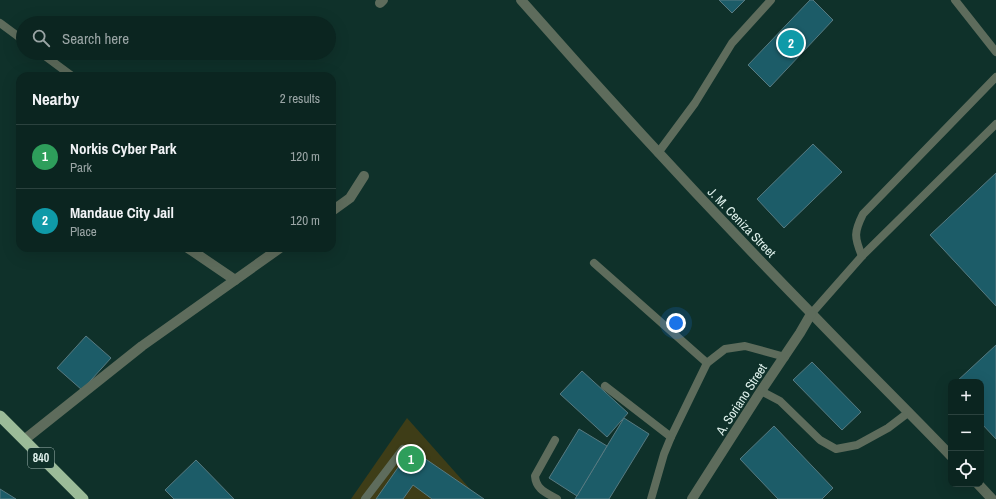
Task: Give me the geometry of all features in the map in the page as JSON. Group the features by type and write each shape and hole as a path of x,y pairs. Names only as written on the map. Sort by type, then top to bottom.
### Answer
{"highway":[{"name":"840","path":"0,416 83,499"}],"street":[{"name":"J. M. Ceniza Street","path":"521,0 607,98 658,153 811,314 948,453"},
{"path":"336,208 350,198 364,176"},
{"path":"194,252 235,280"},
{"path":"24,440 142,346 274,252"},
{"name":"A. Soriano Street","path":"692,499 761,391 785,357 811,314"},
{"path":"981,487 992,499"}],"lane":[{"path":"658,153 695,102 732,43 770,0"},
{"path":"955,0 996,52"},
{"path":"0,23 16,35"},
{"path":"50,60 67,72"},
{"path":"862,256 855,235 863,214 996,77"},
{"path":"811,314 862,256 996,124"},
{"path":"594,263 707,363"},
{"path":"651,499 664,454 671,437 707,363 725,349 745,346 785,357"},
{"path":"605,386 671,437"},
{"path":"761,391 780,401 820,440 836,449 857,445 888,428 909,412"},
{"path":"555,440 535,476 535,482 538,487 557,499"},
{"path":"366,499 403,449"}],"shaded area":[{"path":"407,418 479,499 351,499"}],"building":[{"path":"719,0 745,0 732,13"},
{"path":"810,0 813,0 833,20 770,87 748,65"},
{"path":"813,144 842,172 784,228 757,199"},
{"path":"996,173 996,306 930,235"},
{"path":"86,336 111,358 82,390 57,368"},
{"path":"996,345 996,439 984,426 984,379 959,379"},
{"path":"812,362 861,412 842,430 793,380"},
{"path":"582,371 628,413 607,437 560,394"},
{"path":"624,418 649,434 609,499 575,499"},
{"path":"774,426 833,488 822,499 778,499 740,459"},
{"path":"579,429 607,446 577,496 549,478"},
{"path":"411,449 484,499 432,499 413,485 403,499 376,499"},
{"path":"196,460 234,499 174,499 165,490"},
{"path":"0,489 16,499 0,499"}],"place":[{"name":"Mandaue City Jail","path":"791,43"},
{"name":"Norkis Cyber Park","path":"411,459"}]}
